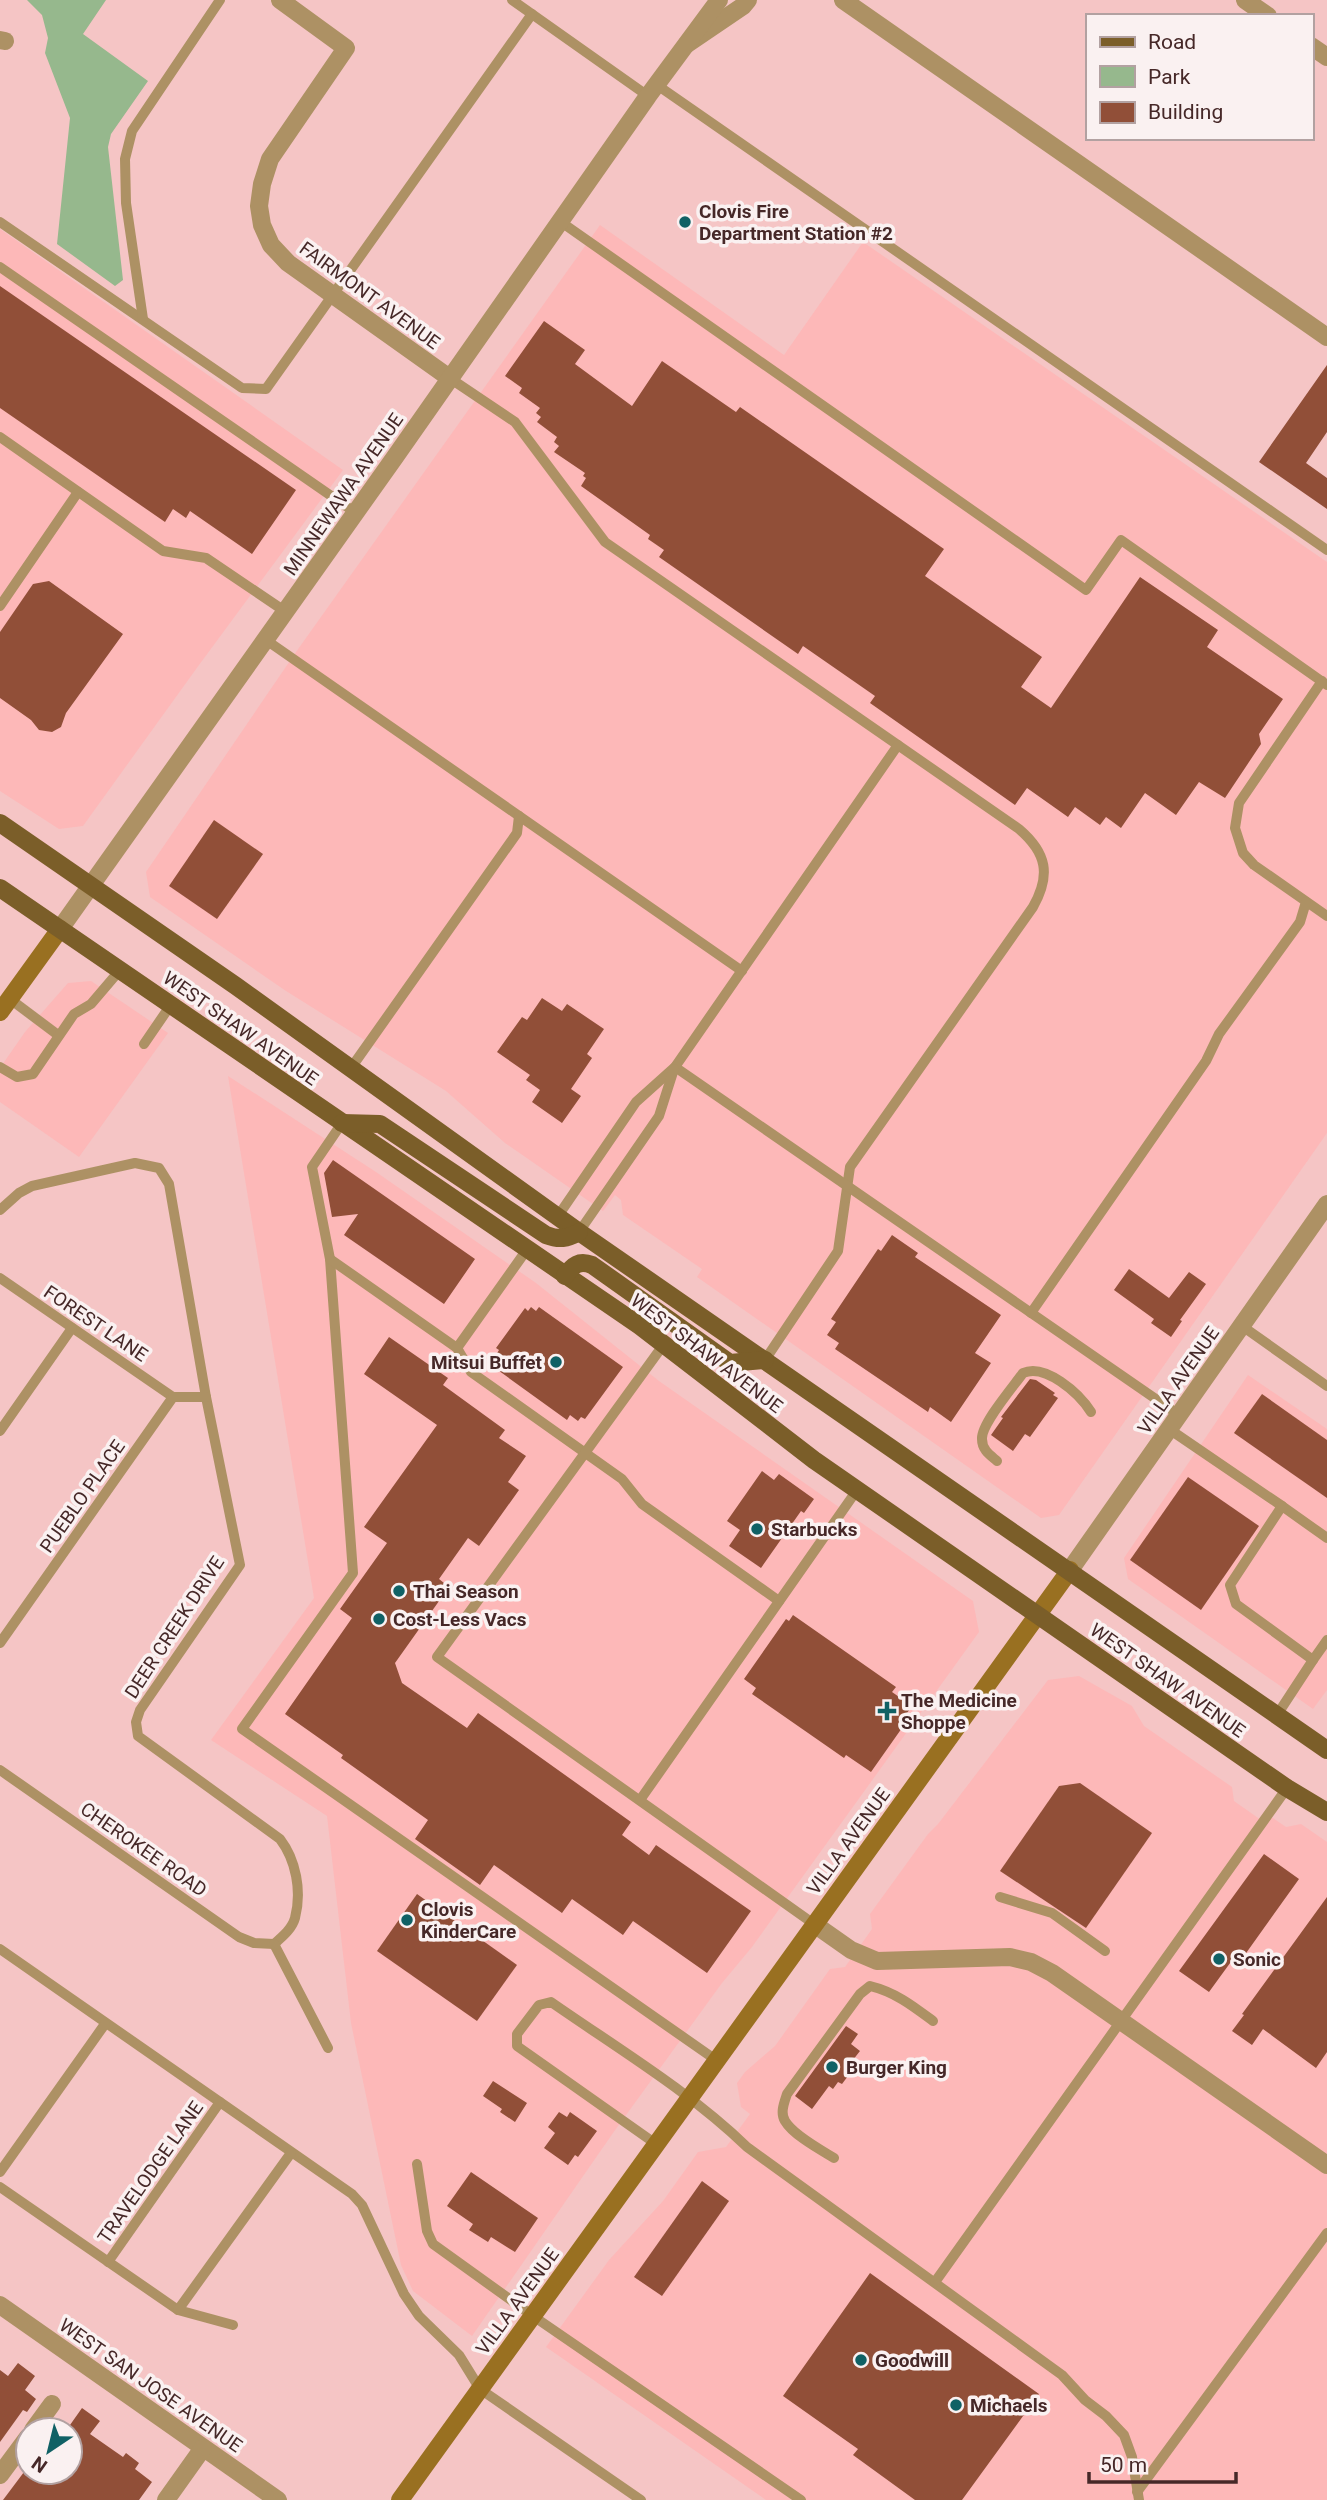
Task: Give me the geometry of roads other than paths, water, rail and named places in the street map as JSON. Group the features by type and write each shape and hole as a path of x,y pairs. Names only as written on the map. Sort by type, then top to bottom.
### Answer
{"main road":[{"name":"WEST SHAW AVENUE","path":"0,823 351,1068 579,1232 1327,1750"},
{"name":"WEST SHAW AVENUE","path":"0,888 527,1248 664,1344 774,1431 857,1490 1287,1788 1327,1812"},
{"name":"MINNEWAWA AVENUE","path":"5,1006 60,929"},
{"path":"342,1124 380,1124 546,1235 557,1240 569,1238 579,1232"},
{"path":"565,1276 573,1265 583,1262 592,1265 730,1363 765,1360"},
{"name":"VILLA AVENUE","path":"400,2500 1070,1570"}],"street":[{"name":"FAIRMONT AVENUE","path":"279,0 346,48 270,159 258,206 262,225 271,245 288,263 332,296 451,379"},
{"name":"MINNEWAWA AVENUE","path":"60,929 719,0"},
{"path":"688,44 748,0"},
{"path":"843,0 1327,337"},
{"path":"1245,0 1265,14"},
{"name":"VILLA AVENUE","path":"1070,1570 1327,1203"},
{"path":"814,1924 851,1950 877,1961 1021,1958 1052,1973 1327,2165"},
{"name":"WEST SAN JOSE AVENUE","path":"0,2305 278,2500"},
{"path":"43,2416 52,2404"},
{"path":"166,2500 203,2448"},
{"path":"0,2475 14,2456"}],"lane":[{"path":"142,319 126,203 125,159 132,131 220,0"},
{"path":"512,0 653,90 1327,550"},
{"path":"0,222 242,388 266,389 532,14"},
{"path":"561,222 1086,590 1121,540 1324,683 1239,803 1235,828 1243,853 1254,864 1327,916"},
{"path":"0,267 356,513"},
{"path":"451,379 515,422 605,542 1033,840 1040,853 1044,875 1042,888 1033,907 850,1167 838,1251 765,1360"},
{"path":"0,437 163,551 206,558 286,612"},
{"path":"0,606 78,492"},
{"path":"266,640 742,971"},
{"path":"558,1216 636,1102 675,1067 898,745"},
{"path":"351,1068 517,832 519,816"},
{"path":"1031,1312 1206,1060 1219,1034 1300,922 1307,902"},
{"path":"0,1067 17,1077 33,1074 74,1014 91,1004 120,970"},
{"path":"5,1006 58,1035"},
{"path":"144,1044 170,1006"},
{"path":"675,1067 1031,1312 1327,1538"},
{"path":"579,1232 659,1116 675,1067"},
{"path":"342,1124 312,1167 330,1259 353,1573 242,1729 716,2060"},
{"name":"DEER CREEK DRIVE","path":"0,1210 19,1193 32,1186 135,1163 159,1168 169,1184 206,1397 240,1565 140,1710 136,1721 138,1736 280,1839 290,1852 296,1868 295,1920 286,1934 274,1944"},
{"path":"457,1348 527,1248"},
{"path":"330,1259 457,1348 471,1372 622,1479 642,1504 779,1601"},
{"name":"FOREST LANE","path":"0,1278 173,1396"},
{"path":"1242,1326 1327,1386"},
{"path":"0,1431 72,1328"},
{"path":"664,1344 437,1657 814,1924"},
{"path":"997,1461 986,1452 982,1444 983,1429 1023,1373 1031,1369 1042,1371 1083,1399 1091,1412"},
{"path":"173,1396 206,1397"},
{"name":"PUEBLO PLACE","path":"0,1643 173,1396"},
{"path":"640,1800 857,1490"},
{"path":"1282,1506 1230,1585 1236,1604 1313,1660"},
{"path":"1277,1715 1327,1640"},
{"name":"CHEROKEE ROAD","path":"0,1770 239,1937 254,1944 274,1944"},
{"path":"935,2282 1287,1788"},
{"path":"999,1897 1052,1913 1105,1951"},
{"path":"274,1944 328,2048"},
{"name":"TRAVELODGE LANE","path":"0,1950 352,2194 362,2205 404,2294 419,2316 458,2355 480,2389"},
{"path":"834,2158 802,2137 784,2121 782,2109 786,2094 860,1994 870,1986 902,1998 933,2021"},
{"path":"656,2144 517,2046 517,2034 539,2005 551,2002 689,2098 719,2120 747,2147 1054,2368 1124,2435 1129,2446 1138,2496"},
{"path":"0,2172 105,2024"},
{"name":"TRAVELODGE LANE","path":"108,2262 220,2102"},
{"path":"178,2310 291,2153"},
{"path":"416,2164 427,2231 433,2244 801,2500"},
{"name":"TRAVELODGE LANE","path":"0,2187 178,2310 233,2325"},
{"path":"1138,2496 1327,2233"},
{"path":"480,2389 641,2500"}],"place":[{"name":"Clovis Fire Department Station #2","path":"685,222"},
{"name":"Mitsui Buffet","path":"556,1362"},
{"name":"Starbucks","path":"757,1529"},
{"name":"Thai Season","path":"399,1591"},
{"name":"Cost-Less Vacs","path":"379,1619"},
{"name":"The Medicine Shoppe","path":"887,1711"},
{"name":"Clovis KinderCare","path":"407,1920"},
{"name":"Sonic","path":"1219,1959"},
{"name":"Burger King","path":"832,2067"},
{"name":"Goodwill","path":"861,2360"},
{"name":"Michaels","path":"956,2405"}]}
